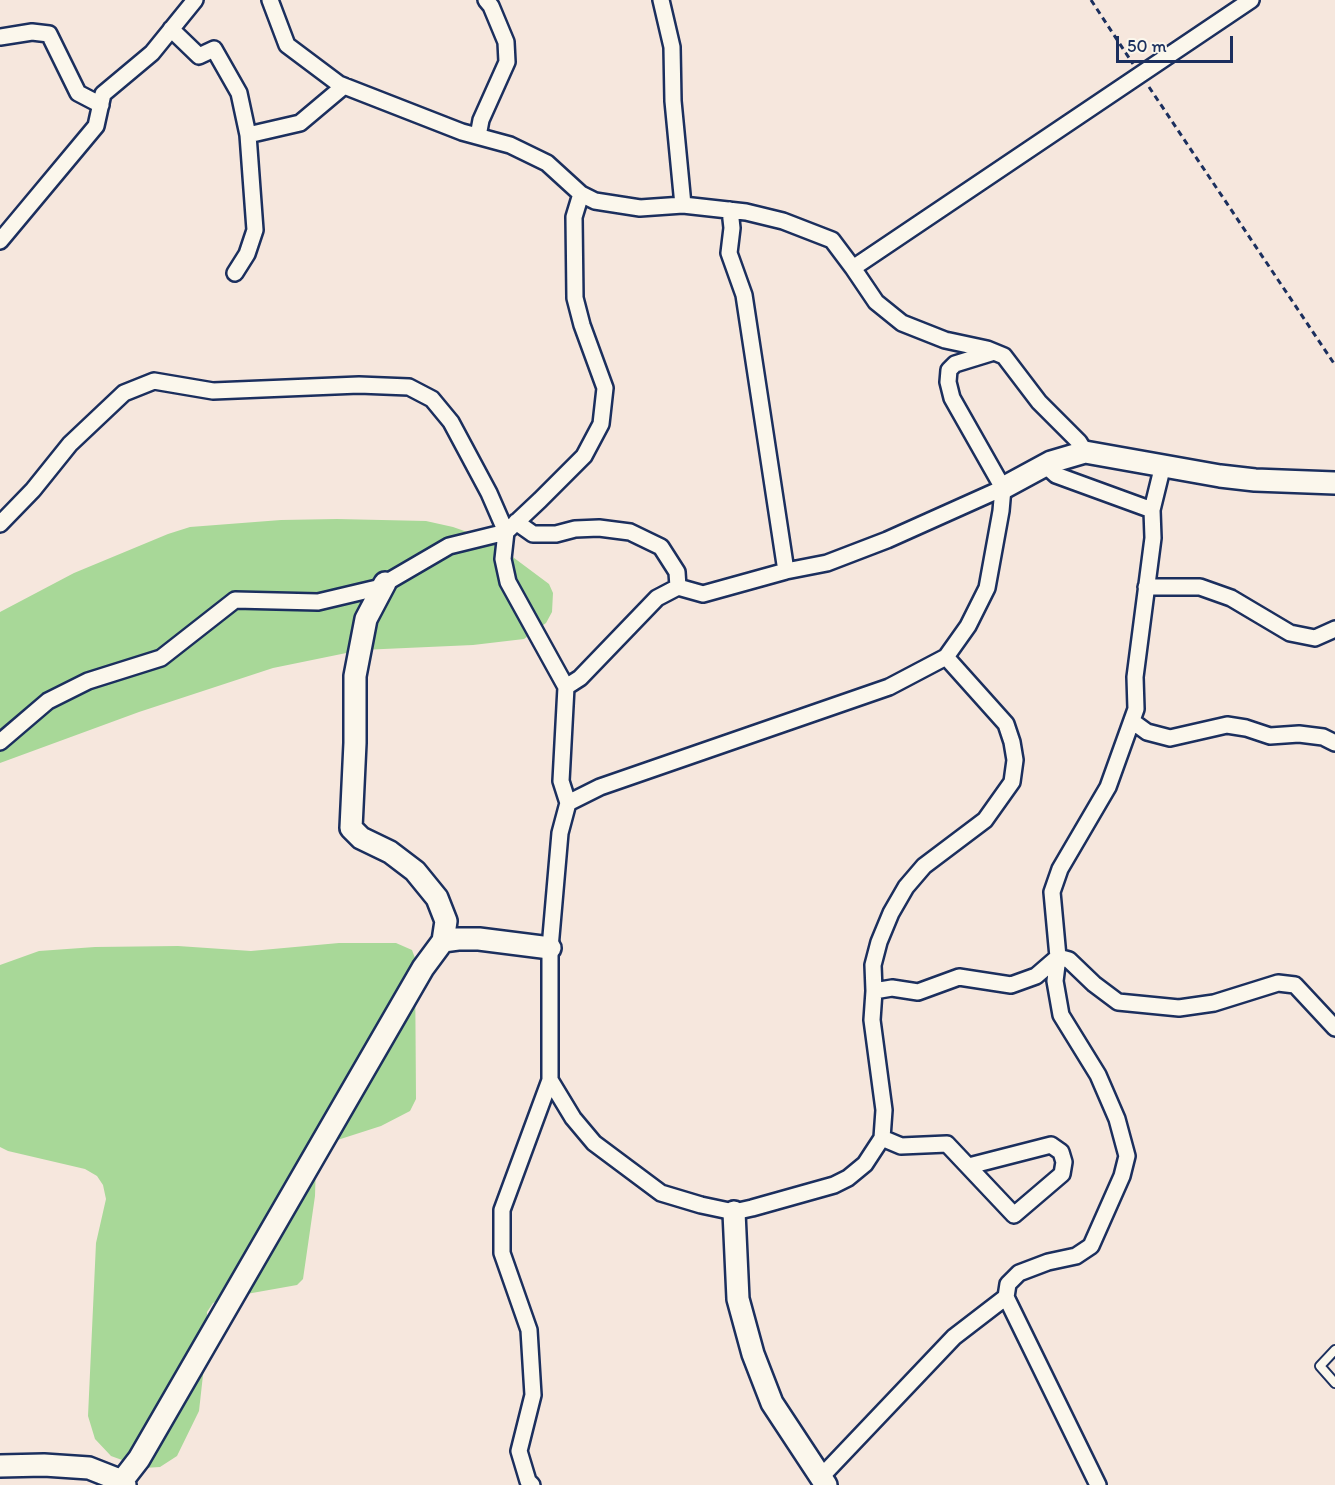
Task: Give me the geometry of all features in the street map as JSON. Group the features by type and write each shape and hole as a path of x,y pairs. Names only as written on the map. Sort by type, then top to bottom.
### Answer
{"street":[{"path":"0,241 96,126 103,94 152,53 195,0"},
{"path":"270,0 287,45 339,84 478,136 510,145 547,163 581,194 596,201 640,208 683,205 730,210 783,221 832,240 876,302 902,323 945,340 1004,356 1039,402 1079,442 1085,452"},
{"path":"478,136 481,120 507,62 506,42 491,6 486,0"},
{"path":"661,0 672,47 673,101 683,205"},
{"path":"853,268 1251,0"},
{"path":"171,29 199,56 214,49 238,93 248,135 255,230 247,254 235,273"},
{"path":"0,37 32,33 49,34 78,93 101,105"},
{"path":"248,135 300,123 344,86"},
{"path":"0,742 48,701 88,681 161,658 235,600 318,602 377,588 449,546 511,527 584,456 601,424 605,388 582,325 575,298 574,217 581,194"},
{"path":"730,210 732,228 729,253 744,295 786,572"},
{"path":"568,803 600,787 889,687 946,657 968,626 987,588 1003,488 957,408 948,382 949,370 955,364 994,352"},
{"path":"0,524 33,490 70,444 124,393 154,381 213,391 359,385 409,387 432,399 451,422 489,493 511,527 533,534 556,534 575,529 599,528 630,532 661,547 677,572 678,587"},
{"path":"566,687 580,678 657,598 678,587 703,594 826,563 1003,488 1045,465 1085,452 1220,476 1255,480 1335,483"},
{"path":"1045,465 1056,475 1152,510"},
{"path":"1098,1485 1006,1297 1008,1284 1019,1273 1048,1262 1076,1256 1091,1246 1122,1176 1127,1156 1117,1119 1098,1075 1061,1015 1055,981 1058,957 1052,892 1060,869 1108,787 1136,709 1135,677 1153,538 1152,510 1163,465"},
{"path":"511,527 503,559 508,582 566,687 561,782 568,803 560,833 550,948 550,1080 502,1210 502,1253 529,1330 533,1395 519,1451 528,1481 532,1485"},
{"path":"0,1466 44,1465 89,1468 124,1483 423,968 443,941 446,921 437,898 415,872 390,852 361,837 351,828 355,676 366,619 385,583"},
{"path":"1146,587 1200,587 1231,598 1290,633 1315,638 1335,629"},
{"path":"550,1080 573,1118 594,1143 661,1193 701,1206 734,1212 834,1185 849,1178 865,1164 882,1138 884,1110 872,1020 873,965 879,942 906,887 924,866 985,820 1012,782 1015,760 1006,724 946,657"},
{"path":"1132,721 1147,732 1170,738 1227,725 1246,728 1270,736 1299,734 1323,737 1335,742"},
{"path":"443,941 479,939 550,948"},
{"path":"874,991 892,988 918,992 958,977 1011,985 1035,976 1058,957"},
{"path":"1058,957 1069,960 1094,984 1118,1002 1179,1008 1214,1003 1278,983 1295,985 1335,1028"},
{"path":"882,1138 901,1146 947,1144 1014,1215 1062,1174 1064,1162 1061,1152 1052,1145 969,1166"},
{"path":"734,1212 738,1299 753,1354 772,1403 823,1481 954,1337 1006,1297"}],"lane":[{"path":"1335,1350 1320,1366 1335,1383"}],"path":[{"path":"1091,0 1335,365"}],"green space":[{"path":"281,520 426,521 453,527 490,540 549,584 553,593 552,612 546,623 524,639 473,645 361,650 273,668 139,712 0,763 0,612 74,573 190,527"},
{"path":"339,943 396,943 412,950 415,958 416,1099 410,1111 381,1126 325,1144 316,1161 315,1196 303,1279 297,1285 224,1298 213,1303 207,1312 206,1348 199,1411 177,1456 160,1467 144,1468 111,1456 95,1439 88,1416 96,1243 106,1199 103,1185 97,1176 85,1169 8,1151 0,1147 0,965 39,951 95,947 178,946 251,951"}]}
